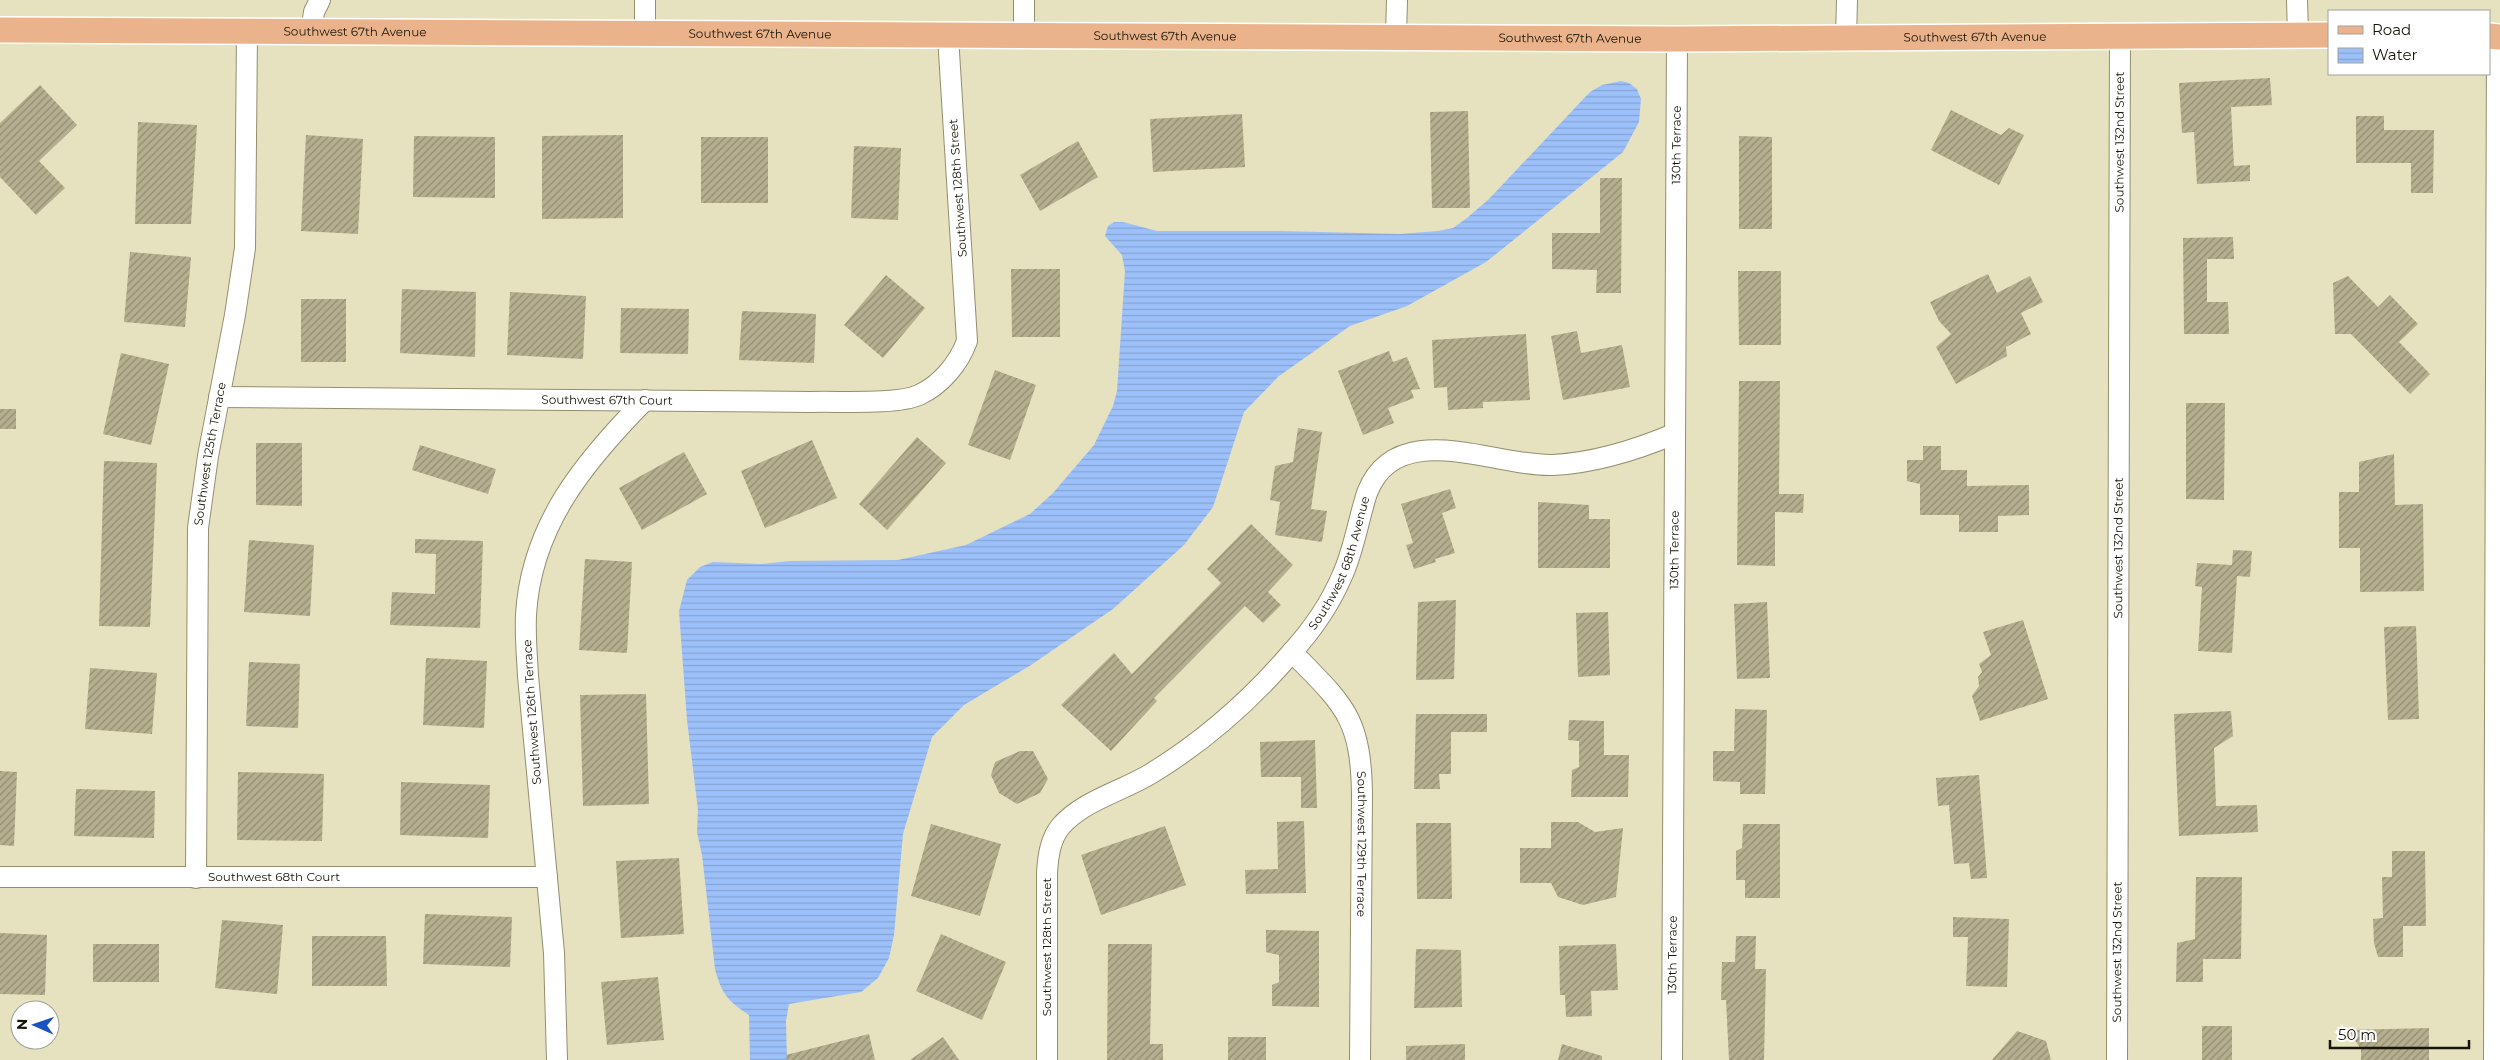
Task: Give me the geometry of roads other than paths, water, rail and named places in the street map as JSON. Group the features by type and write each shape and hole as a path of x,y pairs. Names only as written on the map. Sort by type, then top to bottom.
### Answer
{"main road":[{"name":"Southwest 67th Avenue","path":"0,30 247,33 1396,36 1677,39 2328,35"}],"street":[{"path":"311,33 314,12 320,0"},
{"path":"645,0 645,34"},
{"path":"1024,0 1024,35"},
{"path":"1396,36 1397,0"},
{"path":"1846,0 1846,38"},
{"path":"2298,0 2298,34"},
{"name":"Southwest 125th Terrace","path":"196,878 197,551 202,498 219,397 236,315 245,248 247,33"},
{"name":"Southwest 128th Street","path":"948,36 966,341"},
{"name":"Southwest 132nd Street","path":"2117,1060 2120,36"},
{"path":"2494,1060 2495,37"},
{"name":"130th Terrace","path":"1672,1060 1677,39"},
{"name":"Southwest 67th Court","path":"219,397 811,402 910,398 919,395 948,373 960,356 966,341"},
{"name":"Southwest 126th Terrace","path":"557,1060 554,953 532,730 526,614 532,574 544,533 562,498 595,453 645,400"},
{"name":"Southwest 68th Avenue","path":"1055,836 1068,819 1082,809 1147,776 1207,736 1247,701 1292,652 1317,620 1342,577 1365,500 1373,480 1398,457 1422,451 1447,450 1525,464 1564,464 1638,448 1674,434"},
{"name":"Southwest 129th Terrace","path":"1292,652 1345,709 1353,726 1360,752 1362,795 1360,1060"},
{"name":"Southwest 128th Street","path":"1047,1060 1047,873 1050,850 1055,836"},
{"name":"Southwest 68th Court","path":"0,877 547,877"}],"water":[{"path":"1621,81 1629,83 1637,89 1641,99 1639,122 1623,152 1486,262 1407,306 1350,326 1279,376 1244,412 1213,507 1184,545 1113,609 1031,665 964,705 932,737 903,834 894,935 889,958 878,978 861,992 789,1004 786,1021 787,1060 750,1060 749,1015 736,1006 723,991 715,969 702,855 697,832 698,810 687,720 679,611 687,580 700,567 713,562 761,564 790,561 898,560 966,545 1030,514 1053,493 1094,445 1113,406 1117,391 1125,271 1122,255 1105,236 1108,226 1114,222 1123,222 1157,231 1279,231 1400,234 1453,228 1489,199 1590,92 1602,85"}]}
